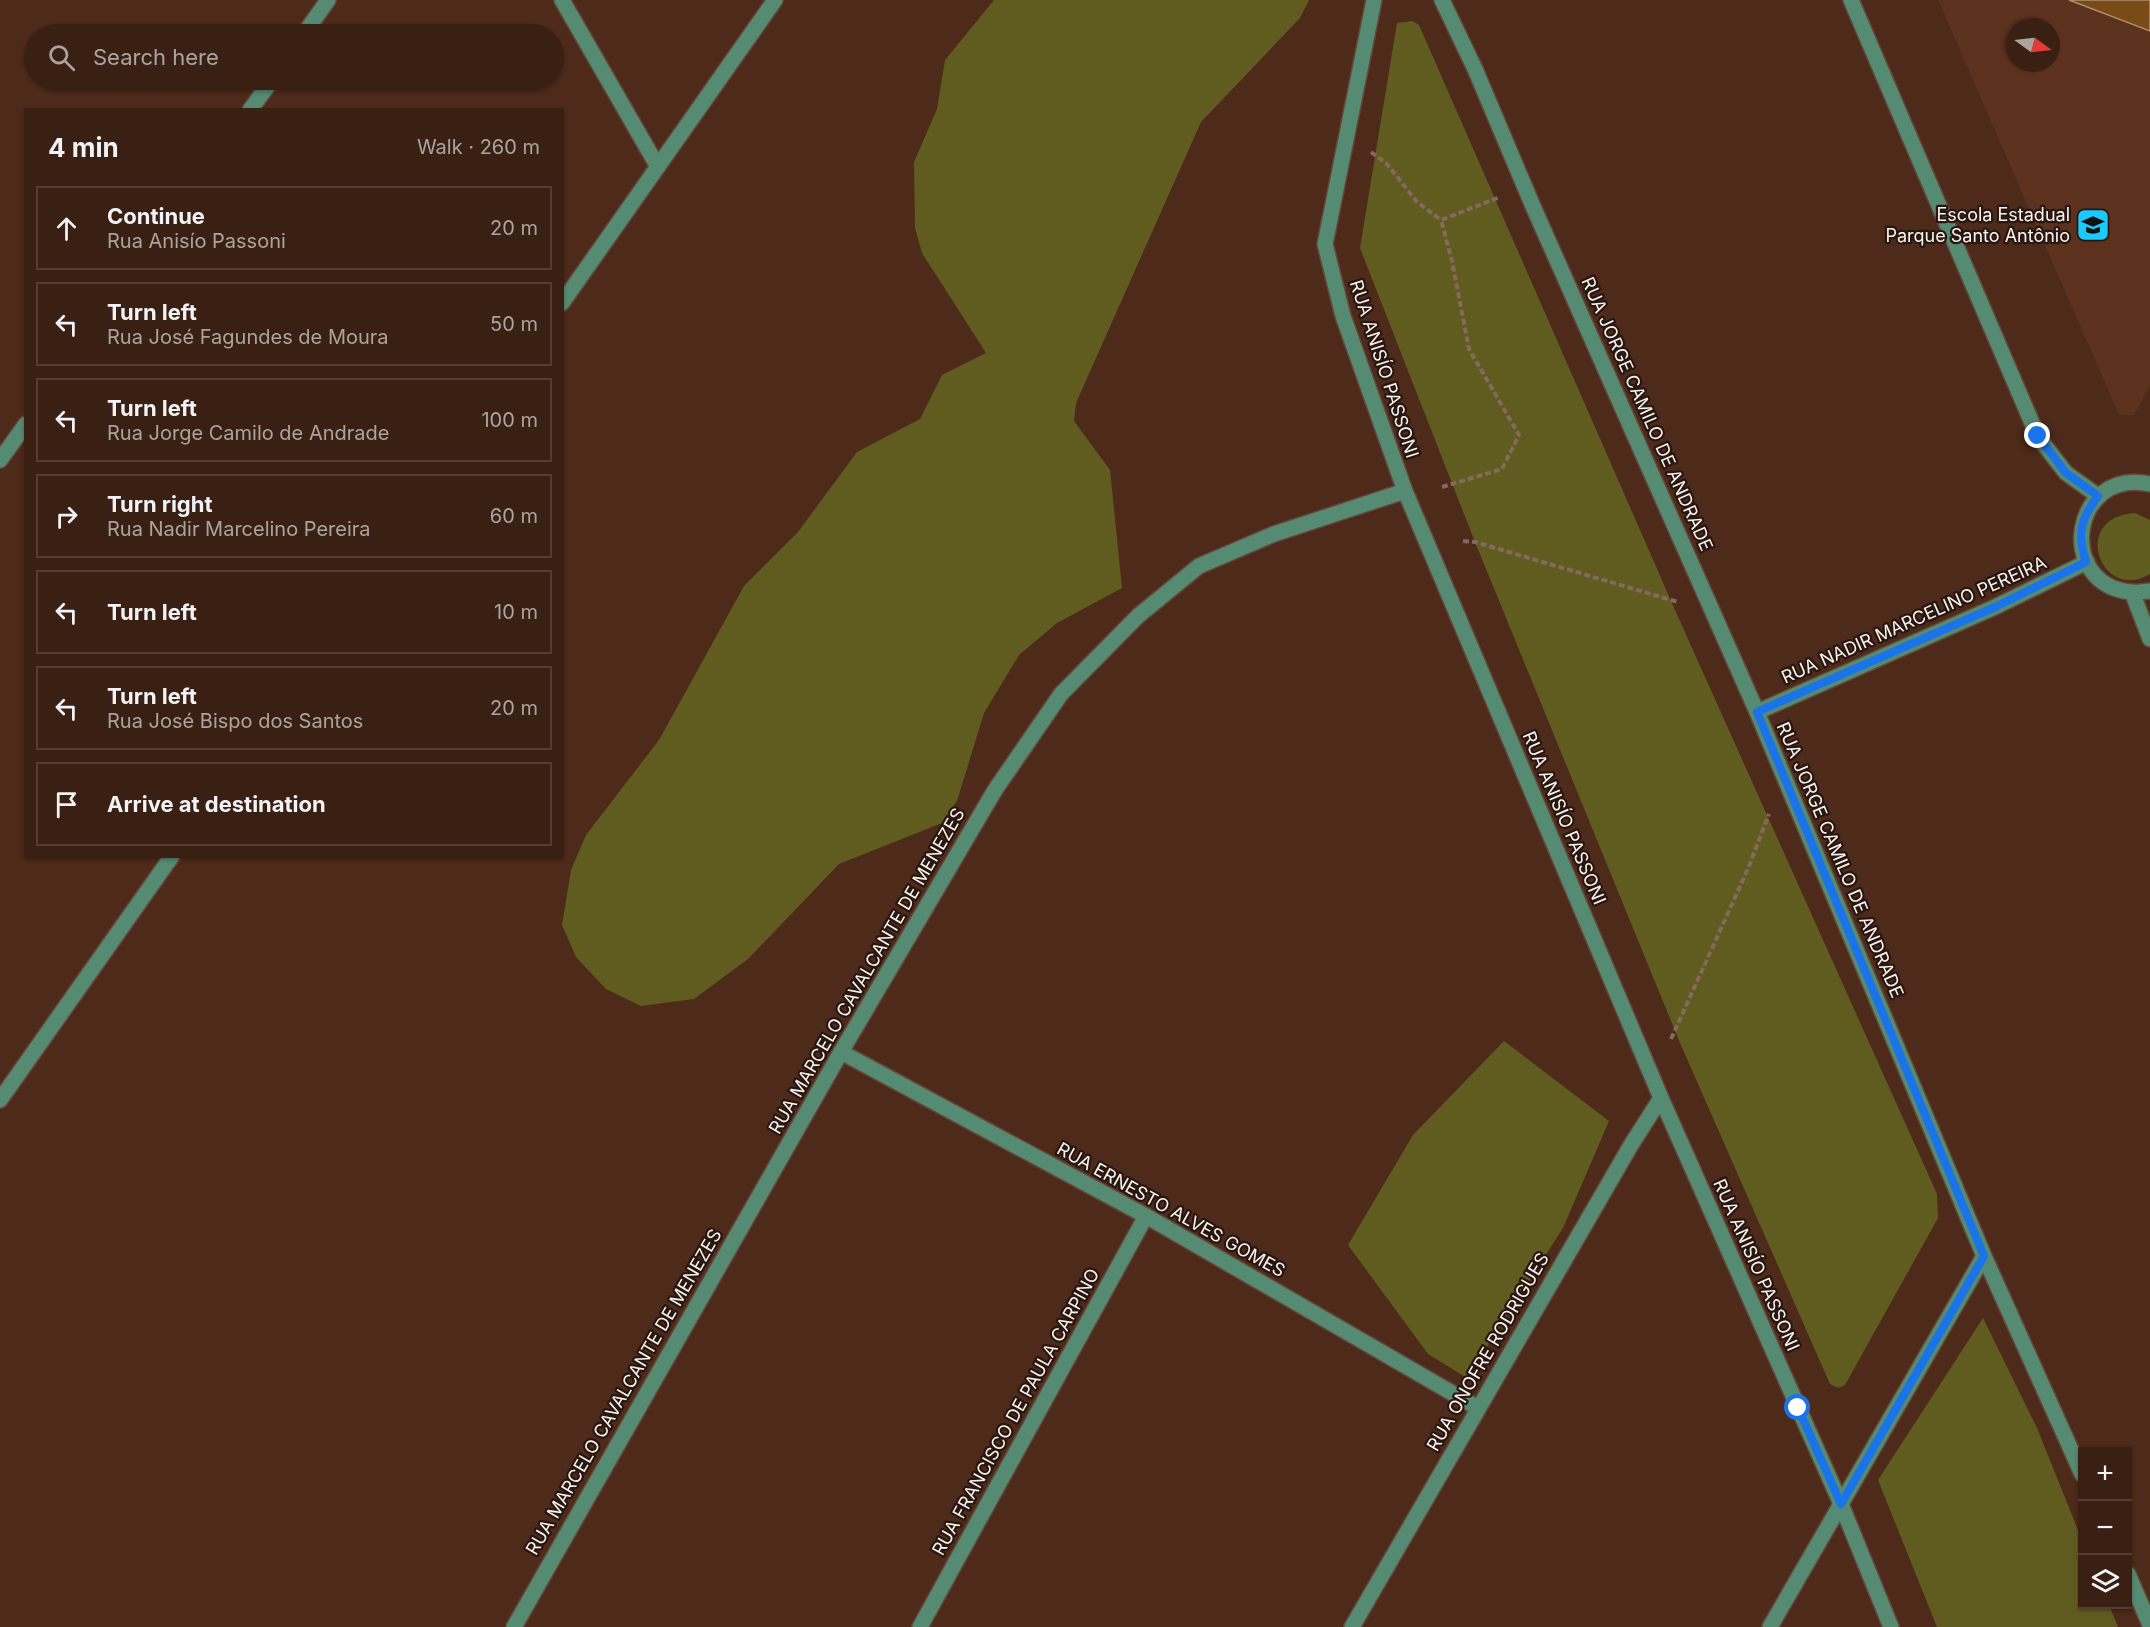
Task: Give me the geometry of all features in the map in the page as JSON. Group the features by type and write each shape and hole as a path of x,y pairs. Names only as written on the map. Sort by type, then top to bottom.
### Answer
{"street":[{"path":"311,24 328,0"},
{"path":"562,0 658,167"},
{"path":"564,300 775,0"},
{"name":"RUA ANISÍO PASSONI","path":"1374,0 1325,244 1343,316 1405,491 1661,1098 1841,1504 1891,1627"},
{"name":"RUA JORGE CAMILO DE ANDRADE","path":"1442,0 1475,69 1537,215 1757,712 1984,1256 2078,1465"},
{"path":"1851,0 2038,436 2066,473 2098,496"},
{"path":"251,108 265,90"},
{"path":"0,460 24,427"},
{"path":"2149,482 2131,482 2113,486 2098,496 2088,510 2081,527 2081,545 2086,562 2097,577 2113,588 2132,592 2150,591"},
{"name":"RUA MARCELO CAVALCANTE DE MENEZES","path":"514,1627 841,1052 995,790 1061,694 1138,616 1199,566 1274,534 1405,491"},
{"name":"RUA NADIR MARCELINO PEREIRA","path":"1757,712 1995,607 2086,562"},
{"path":"2132,592 2150,639"},
{"path":"0,1100 171,858"},
{"name":"RUA ERNESTO ALVES GOMES","path":"841,1052 1146,1216 1478,1408"},
{"name":"RUA ONOFRE RODRIGUES","path":"1352,1627 1631,1145 1661,1098"},
{"name":"RUA FRANCISCO DE PAULA CARPINO","path":"920,1627 1146,1216"},
{"path":"1770,1627 1984,1256"},
{"path":"2132,1586 2150,1625"}],"path":[{"path":"1366,148 1387,164 1417,202 1441,220 1452,261 1469,349 1518,435 1502,469 1442,487"},
{"path":"1441,220 1505,195"},
{"path":"1463,541 1475,542 1678,602"},
{"path":"1671,1039 1747,871 1770,813"}],"shaded area":[{"path":"994,0 1309,0 1300,18 1201,122 1076,403 1074,421 1110,470 1122,588 1057,623 1019,655 984,713 957,801 942,823 839,864 748,959 694,999 641,1006 606,989 576,957 562,925 571,870 586,835 659,740 744,586 798,532 857,452 920,419 942,375 986,353 922,253 915,228 914,162 937,109 945,60"},
{"name":"Escola Estadual Parque Santo Antônio","path":"1938,0 2150,0 2150,386 2134,415 2119,415"},
{"path":"1412,21 1419,25 1675,610 1937,1194 1938,1218 1845,1385 1838,1388 1830,1384 1680,1043 1475,542 1360,248 1397,23"},
{"path":"2135,513 2150,520 2150,574 2133,580 2118,578 2106,569 2099,556 2098,542 2103,528 2115,518"},
{"path":"1504,1041 1609,1121 1563,1228 1467,1378 1428,1354 1348,1245 1413,1135"},
{"path":"1983,1318 2037,1428 2078,1530 2078,1609 2111,1609 2118,1627 1937,1627 1878,1480"}],"building":[{"path":"2069,0 2150,0 2150,31"}],"place":[{"name":"Escola Estadual Parque Santo Antônio","path":"2093,225"}],"route":[{"path":"1798,1408 1841,1504 1984,1256 1757,712 1995,607 2086,562 2081,545 2081,527 2088,510 2098,496 2066,473 2038,436"}]}
